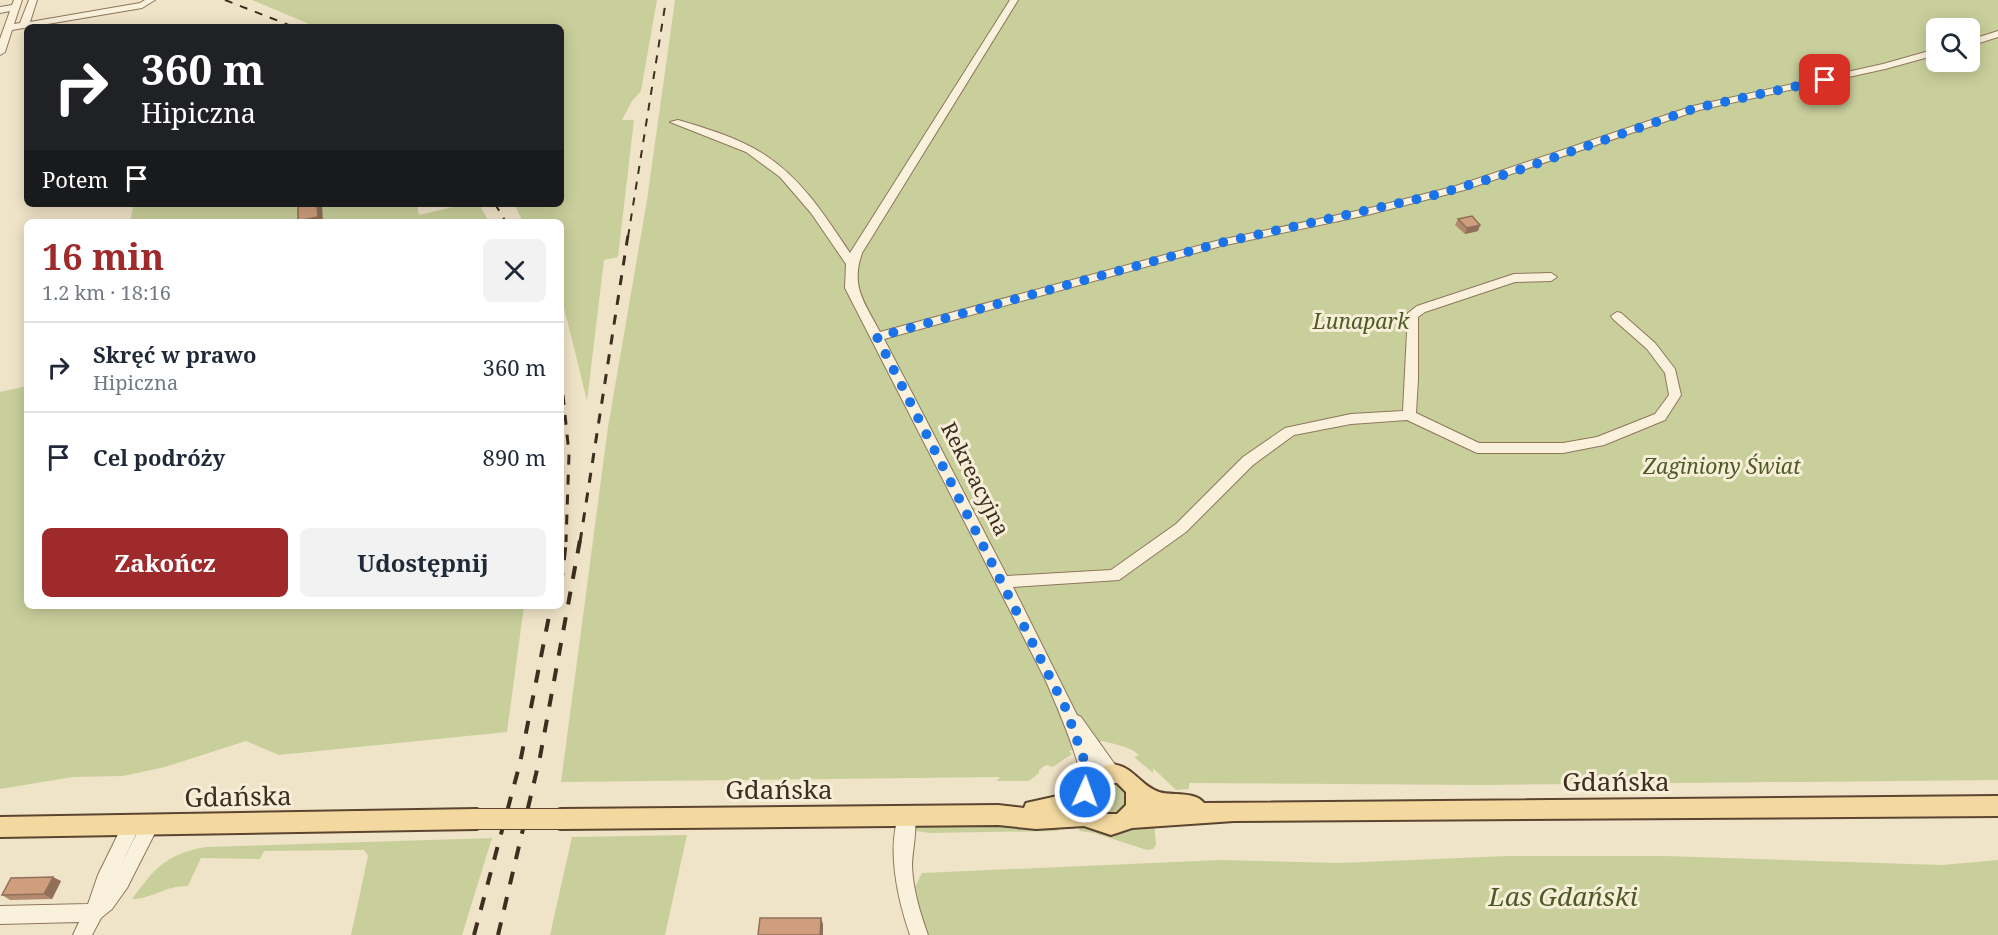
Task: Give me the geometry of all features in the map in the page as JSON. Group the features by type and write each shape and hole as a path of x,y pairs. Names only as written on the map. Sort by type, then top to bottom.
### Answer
{"main road":[{"path":"1113,774 1127,779 1136,791 1137,806 1130,818 1113,824 1096,818 1086,806 1087,787 1100,775 1113,774"},
{"name":"Gdańska","path":"998,815 1066,804 1087,787"},
{"name":"Gdańska","path":"1136,791 1158,802 1234,811"},
{"name":"Gdańska","path":"1130,818 1234,811 1998,806"},
{"name":"Gdańska","path":"0,827 477,819 998,815 1036,819 1084,816 1096,818"}],"street":[{"path":"24,24 33,0"},
{"path":"30,24 142,5 151,0"},
{"path":"675,122 728,141 770,162 789,178 816,211 852,264 1014,0"},
{"path":"0,10 17,3"},
{"path":"0,52 17,3"},
{"path":"8,28 24,25"},
{"path":"1980,40 1998,34"},
{"path":"877,337 1220,243 1367,212 1460,188 1696,108 1926,55"},
{"name":"Rekreacyjna","path":"852,264 851,288 1068,713 1085,760 1087,787"},
{"path":"1409,415 1412,379 1412,316 1421,309 1514,278 1551,277"},
{"path":"1002,582 1114,576 1181,528 1248,461 1290,431 1351,419 1409,415 1477,448 1563,448 1599,442 1660,417 1675,395 1671,372 1651,346 1617,316"},
{"name":"Rekreacyjna","path":"1068,713 1113,774"},
{"path":"907,816 901,868 906,895 919,935"},
{"path":"0,915 94,913 116,891 141,825"},
{"path":"82,935 94,913 104,881 141,825"}],"green space":[{"path":"252,0 657,0 641,91 632,101 622,120 634,120 618,257 604,260 587,401 564,307 564,219 522,219 516,207 564,207 564,24 309,24"},
{"path":"675,0 1998,0 1998,780 1481,785 1189,783 1189,789 1176,790 1153,768 1153,773 1134,757 1139,755 1135,752 1103,741 1069,751 1072,754 1053,767 1046,765 1029,781 997,781 1000,777 561,782 608,427 647,200"},
{"path":"133,207 418,207 419,215 452,207 481,207 487,219 131,219"},
{"path":"24,387 24,609 524,609 507,732 279,755 246,741 165,767 123,776 73,777 0,789 0,392"},
{"path":"1111,782 1122,787 1127,798 1122,809 1111,814 1100,809 1095,798 1100,787"},
{"path":"1075,821 1154,821 1156,845 1153,849 1147,850 1094,833 1080,831"},
{"path":"919,824 1059,824 1058,831 929,833 912,830"},
{"path":"687,835 665,935 550,935 572,837"},
{"path":"492,838 462,935 351,935 368,856 364,850 264,851 260,859 201,858 188,886 132,899 162,864 180,854 205,847"},
{"name":"Las Gdański","path":"1508,856 1664,856 1942,865 1998,860 1998,935 925,935 918,914 915,887 922,873 1220,860 1338,863"}],"building":[{"path":"298,207 317,207 318,217 298,219"},
{"path":"1472,216 1480,225 1467,228 1458,219"},
{"path":"53,877 44,894 2,895 11,878"},
{"path":"760,918 821,918 820,935 758,935"}],"railway":[{"path":"225,0 286,24"},
{"path":"628,237 666,0"},
{"path":"497,207 504,219"},
{"path":"580,542 628,235"},
{"path":"564,405 569,454 566,542"},
{"path":"564,558 566,540"},
{"path":"498,935 540,757 580,540"},
{"path":"474,935 520,763 550,609"}],"route":[{"path":"1085,792 1089,783 1089,774 1068,713 877,337 1220,243 1431,196 1507,174 1696,108 1825,80"}],"park label":[{"name":"Lunapark","path":"1361,322"},
{"name":"Zaginiony Świat","path":"1722,467"}]}
